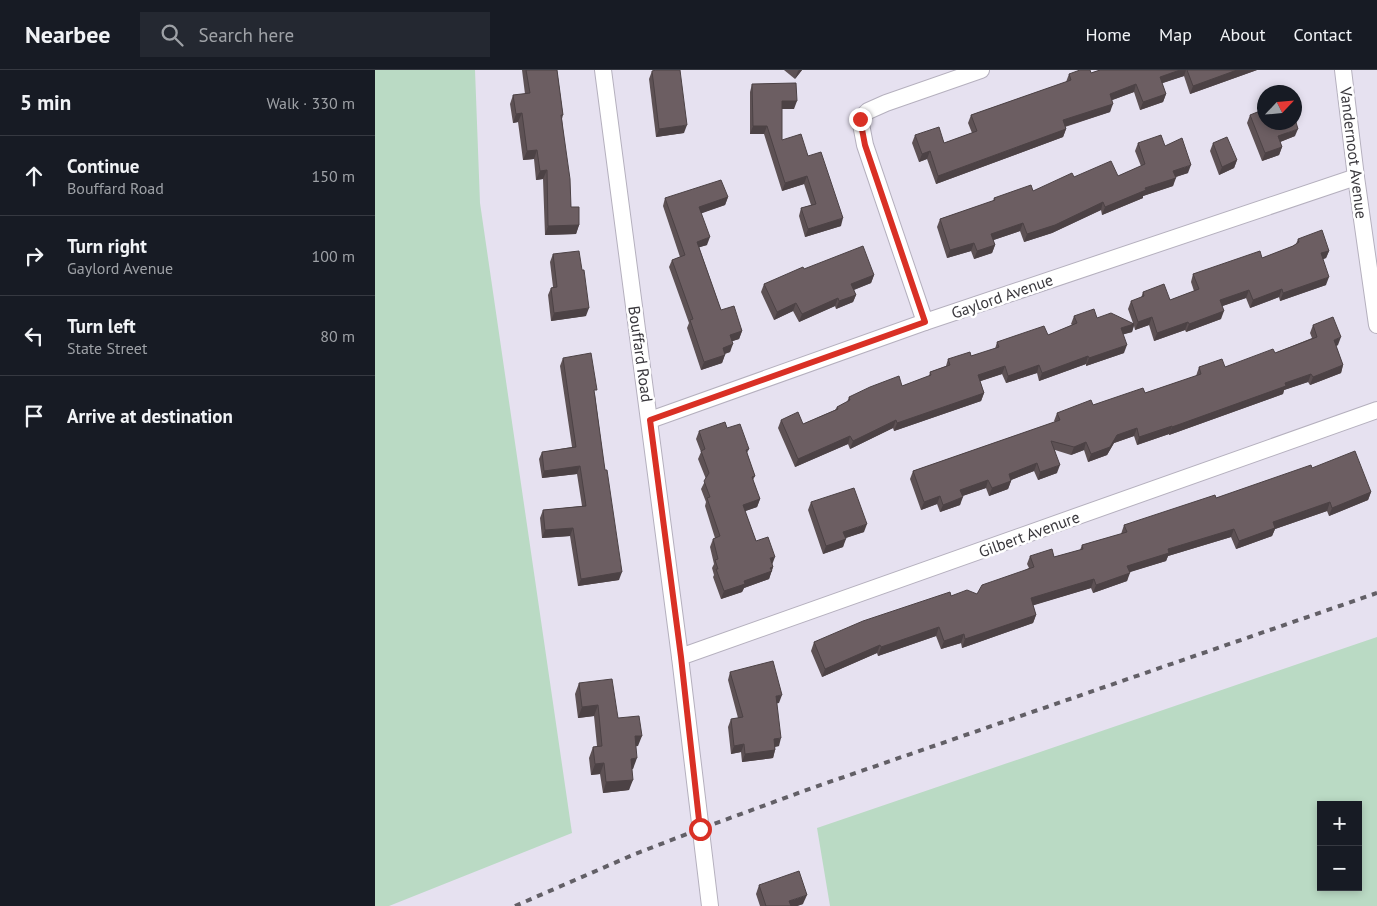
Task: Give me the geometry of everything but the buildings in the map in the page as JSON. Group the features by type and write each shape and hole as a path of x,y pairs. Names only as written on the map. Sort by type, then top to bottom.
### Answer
{"street":[{"name":"Bouffard Road","path":"603,70 681,657 710,906"},
{"path":"925,322 865,145 860,119 869,111 886,103 981,70"},
{"name":"Vandernoot Avenue","path":"1343,70 1377,325"},
{"name":"Gaylord Avenue","path":"650,420 925,322 1356,177"},
{"name":"Gilbert Avenure","path":"681,657 1377,410"}],"green space":[{"path":"375,70 475,70 480,203 572,833 389,906 375,906"},
{"path":"1377,637 1377,906 830,906 817,828"}],"railway":[{"path":"515,906 635,854 812,788 1377,593"}],"route":[{"path":"700,829 681,657 650,420 925,322 865,145 860,119"}]}
